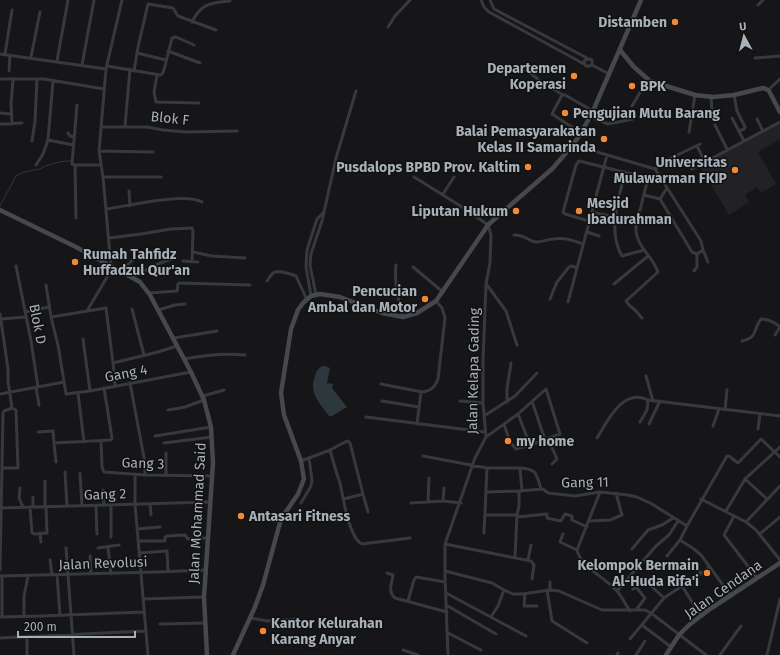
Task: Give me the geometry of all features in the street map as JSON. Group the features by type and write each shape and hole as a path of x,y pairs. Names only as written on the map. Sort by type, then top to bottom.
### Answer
{"street":[{"path":"57,61 68,0"},
{"path":"82,65 94,0"},
{"path":"87,310 112,266 99,151 106,67 122,0"},
{"path":"388,27 395,16 410,0"},
{"path":"481,0 484,7 490,13 588,67 592,65 609,74"},
{"path":"490,0 494,10 592,60 592,65"},
{"path":"233,655 251,618 263,585 281,519 298,494 304,479 301,461 286,422 281,393 291,329 298,310 303,302 314,296 329,295 340,297 382,313 403,317 417,313 436,300 488,226 552,169 573,145 593,111 641,0"},
{"path":"758,5 763,0"},
{"path":"192,22 197,12 203,6 230,1"},
{"path":"134,71 148,2 173,8 176,15 216,30"},
{"path":"5,54 12,10"},
{"path":"490,13 494,10"},
{"path":"31,57 40,12"},
{"path":"0,54 10,54 82,65 130,69 157,76 162,74 170,40 173,37 194,45"},
{"path":"620,50 634,67 648,79 675,90 710,97 734,95 763,88 768,90 780,112"},
{"path":"168,51 200,63"},
{"path":"137,53 166,60"},
{"path":"9,71 10,54"},
{"path":"755,58 780,56"},
{"path":"584,64 586,58"},
{"path":"125,126 130,69"},
{"path":"520,69 528,71 536,79 593,111"},
{"path":"157,76 154,92 156,102 199,103"},
{"path":"0,79 37,79 104,89"},
{"path":"32,141 35,121 37,79"},
{"path":"632,106 648,79"},
{"path":"768,90 780,79"},
{"path":"12,124 11,114 13,80"},
{"path":"36,165 43,154 48,140 53,81"},
{"path":"314,296 306,267 306,254 317,219 323,213 336,158 356,91"},
{"path":"563,94 552,115 581,133"},
{"path":"689,132 695,95"},
{"path":"734,95 737,111 745,127 739,131"},
{"path":"710,97 712,112"},
{"path":"76,218 72,159 77,105"},
{"path":"0,113 11,114"},
{"path":"590,117 608,124 633,120"},
{"path":"732,118 744,140"},
{"path":"757,119 763,130"},
{"path":"692,169 780,122"},
{"path":"0,124 22,123"},
{"path":"715,125 727,149"},
{"name":"Blok F","path":"102,127 152,127 161,130 186,132 237,131"},
{"path":"68,133 70,136 74,137"},
{"path":"48,140 73,145"},
{"path":"573,145 655,169 702,241 703,250 708,262"},
{"path":"655,169 663,162 699,145 705,162"},
{"path":"99,151 153,152"},
{"path":"568,302 607,155"},
{"path":"590,222 564,213 566,201 578,162 581,161 648,178 637,222 636,234 658,272 626,301 642,318"},
{"path":"73,165 101,165"},
{"path":"625,172 614,217 615,234 621,256 644,250"},
{"path":"414,176 443,194 488,226"},
{"path":"103,177 161,177"},
{"path":"443,194 454,177"},
{"path":"660,199 667,188"},
{"path":"129,190 130,206"},
{"path":"644,195 660,199 692,252 697,254"},
{"path":"106,209 173,199 194,199 202,202"},
{"name":"Jalan Mohammad Said","path":"0,210 112,266 140,282 149,293 191,372 203,398 214,453 204,597 204,624 207,655"},
{"path":"592,212 637,222"},
{"name":"Jalan Kelapa Gading","path":"448,655 445,544 461,503 480,446 486,437 483,403 483,361 486,284 491,256 491,235 488,226"},
{"path":"109,238 171,229 191,228 193,231 192,262"},
{"path":"587,232 599,236"},
{"path":"514,235 523,236 532,241 538,242 555,238 567,238 583,244"},
{"path":"697,254 703,250"},
{"path":"193,252 212,256 245,258"},
{"path":"694,272 697,254"},
{"path":"121,271 137,256"},
{"path":"614,284 648,256"},
{"path":"132,277 160,263 175,258"},
{"path":"183,261 198,262"},
{"path":"396,265 394,279 403,317"},
{"name":"Blok D","path":"16,266 31,341 38,404"},
{"path":"550,298 557,282 569,266 578,268"},
{"path":"413,267 443,292"},
{"path":"268,281 275,272 288,273 296,276 307,300"},
{"path":"149,293 177,291 179,283 250,285"},
{"path":"486,284 506,311 517,345"},
{"path":"0,394 64,382 58,345 50,317 46,285"},
{"path":"381,384 421,392 427,392 432,389 438,379 445,318 442,308 436,300"},
{"path":"158,310 185,304"},
{"path":"25,312 49,307"},
{"path":"50,317 87,310 107,309 115,385"},
{"path":"132,309 144,355"},
{"path":"0,314 12,408 16,410 18,468 2,468"},
{"path":"1,319 26,317"},
{"path":"742,341 749,340 754,335 758,322 761,319 773,321 780,327 775,335"},
{"path":"174,338 217,331"},
{"path":"83,339 90,391"},
{"path":"113,363 178,346"},
{"path":"184,359 212,354 245,355"},
{"path":"507,402 507,389 511,363"},
{"name":"Gang 4","path":"64,382 66,394 90,391 115,385 191,372"},
{"path":"484,416 515,396 537,373"},
{"path":"646,376 653,401"},
{"path":"130,383 145,463 145,474"},
{"path":"54,443 111,440 112,438 104,388"},
{"path":"486,437 504,424 518,414 546,389 560,434 518,449 514,448 510,442 504,424"},
{"path":"168,410 185,407 224,390"},
{"path":"725,410 727,390"},
{"path":"417,424 421,392"},
{"path":"78,393 84,442"},
{"path":"597,438 617,407 629,399 639,398 653,401 780,416"},
{"path":"640,422 647,410 648,400"},
{"path":"382,401 418,407"},
{"path":"460,401 483,403"},
{"path":"532,401 546,439 557,458 556,462 552,464"},
{"path":"649,424 660,401"},
{"path":"0,570 0,491 2,468 1,432 3,412 12,408"},
{"path":"713,426 719,409"},
{"path":"518,414 530,445"},
{"path":"758,429 760,414"},
{"path":"366,417 485,432"},
{"path":"42,426 42,432"},
{"path":"155,436 210,427"},
{"path":"38,432 53,431 56,462"},
{"path":"164,443 212,437"},
{"path":"667,556 680,540 701,499 727,456 738,462 760,439 780,457"},
{"name":"Gang 3","path":"101,441 102,467 104,472 212,476"},
{"path":"301,461 330,450 348,441 350,443 368,512"},
{"path":"726,511 745,479 780,447"},
{"path":"330,450 347,515 355,536 360,543 410,538"},
{"path":"166,453 166,475"},
{"path":"423,456 487,468 530,468 533,470 541,489"},
{"path":"301,503 311,486 312,480 309,458"},
{"path":"484,533 487,468"},
{"path":"515,557 520,491 520,468"},
{"path":"65,472 67,506"},
{"path":"80,473 82,506"},
{"path":"135,474 135,504 148,655"},
{"path":"428,502 429,478"},
{"path":"745,479 767,499"},
{"path":"33,497 32,533 47,533 45,481"},
{"path":"746,522 780,486"},
{"path":"20,488 19,498 23,507"},
{"path":"443,501 444,488"},
{"name":"Gang 11","path":"487,492 544,489 548,493 575,496 600,492 616,493 637,497 652,504 687,526"},
{"path":"103,490 104,506"},
{"path":"600,492 590,521 577,550 584,563 617,591 630,611"},
{"path":"590,521 610,520 622,515 616,493"},
{"path":"344,499 363,494"},
{"path":"701,499 746,522 761,533 780,560"},
{"path":"411,503 443,501 461,503"},
{"name":"Gang 2","path":"1,508 210,502"},
{"path":"150,504 151,515"},
{"path":"96,506 97,534"},
{"path":"111,506 111,537"},
{"path":"486,515 517,516 547,514 547,518 561,521 565,514 572,516 572,520 587,527"},
{"path":"734,516 724,535 757,578"},
{"path":"761,533 780,517"},
{"path":"632,549 648,530 662,525 673,518"},
{"path":"617,591 658,543 669,535 678,520"},
{"path":"137,528 160,527"},
{"path":"40,533 41,542"},
{"path":"563,534 560,542 577,550"},
{"path":"138,541 165,541 165,537 167,536 186,535 188,539 208,538"},
{"path":"680,540 698,552 731,596"},
{"path":"445,544 531,561 534,564 532,579"},
{"path":"98,548 119,545"},
{"path":"528,560 531,545"},
{"path":"108,547 111,574"},
{"path":"66,548 74,655"},
{"path":"139,553 167,551 168,572"},
{"path":"90,556 91,574"},
{"path":"50,560 52,575"},
{"name":"Jalan Cendana","path":"666,655 679,635 689,625 780,563"},
{"path":"696,566 701,574"},
{"path":"630,639 664,598 710,567"},
{"name":"Jalan Revolusi","path":"1,576 111,574 206,570"},
{"path":"445,571 492,583 513,594 525,594 548,590 564,592 602,610 645,610 706,655"},
{"path":"387,573 393,575 390,589 393,596 408,602 446,612"},
{"path":"57,575 60,615"},
{"path":"1,576 1,617 144,612"},
{"path":"24,616 24,596 28,576"},
{"path":"408,602 416,577 445,582"},
{"path":"550,582 548,590 552,621 587,643"},
{"path":"649,584 664,598"},
{"path":"682,586 701,616"},
{"path":"633,589 636,588 645,598 636,610"},
{"path":"491,617 498,606 504,590"},
{"path":"446,593 526,636"},
{"path":"525,594 524,606 537,606"},
{"path":"143,600 204,597"},
{"path":"767,655 780,600"},
{"path":"446,605 496,634"},
{"path":"251,618 267,621 297,619"},
{"path":"160,624 204,624"},
{"path":"642,625 671,647"},
{"path":"720,655 741,626"},
{"path":"0,638 145,631"},
{"path":"448,633 482,650"},
{"path":"27,637 28,655"},
{"path":"636,655 645,641"},
{"path":"403,650 418,655"}],"shaded area":[{"name":"Universitas Mulawarman FKIP","path":"780,123 780,139 758,152 776,184 761,193 757,187 745,195 749,202 729,215 700,166"},
{"path":"322,366 330,368 327,383 333,384 332,388 347,407 332,416 329,416 319,403 313,390 316,373"}],"waterway":[{"path":"0,206 16,176 24,172 40,169 55,163 71,161"}],"place":[{"name":"Distamben","path":"675,22"},
{"name":"Departemen Koperasi","path":"574,76"},
{"name":"BPK","path":"632,86"},
{"name":"Pengujian Mutu Barang","path":"565,113"},
{"name":"Balai Pemasyarakatan Kelas II Samarinda","path":"604,139"},
{"name":"Pusdalops BPBD Prov. Kaltim","path":"528,167"},
{"name":"Universitas Mulawarman FKIP","path":"735,170"},
{"name":"Liputan Hukum","path":"516,211"},
{"name":"Mesjid Ibadurahman","path":"579,211"},
{"name":"Rumah Tahfidz Huffadzul Qur'an","path":"75,262"},
{"name":"Pencucian Ambal dan Motor","path":"425,299"},
{"name":"my home","path":"508,441"},
{"name":"Antasari Fitness","path":"241,516"},
{"name":"Kelompok Bermain Al-Huda Rifa'i","path":"707,573"},
{"name":"Kantor Kelurahan Karang Anyar","path":"263,631"}]}
